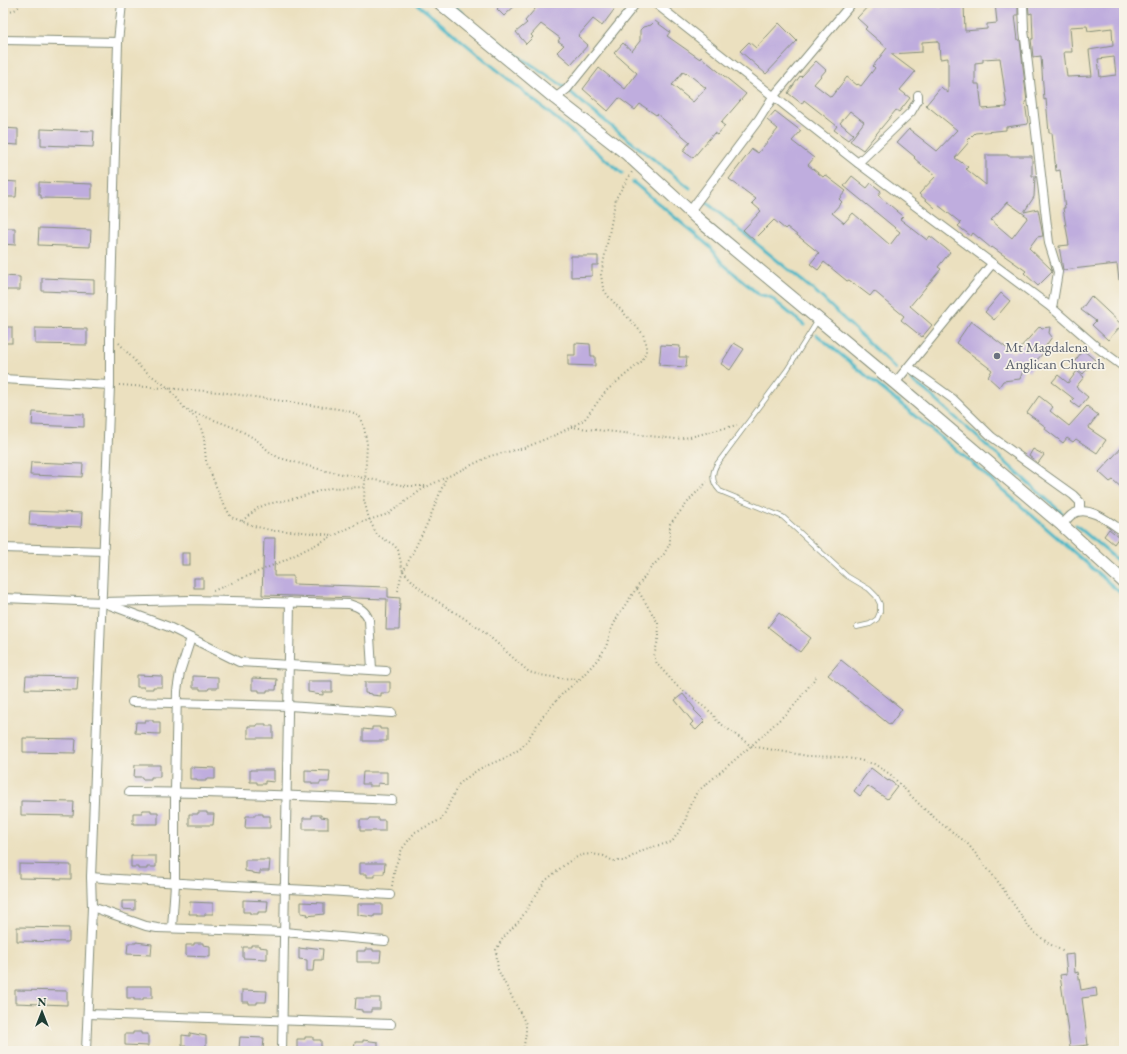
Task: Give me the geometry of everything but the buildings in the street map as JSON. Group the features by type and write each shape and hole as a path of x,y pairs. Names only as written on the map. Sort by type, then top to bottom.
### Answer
{"main road":[{"path":"440,3 638,164 690,211 896,383 1062,525 1124,582"}],"street":[{"path":"86,1051 92,906 91,877 110,385 110,331 118,42 122,3"},
{"path":"555,98 567,89 636,3"},
{"path":"655,3 858,163 1052,308 1098,348 1124,368"},
{"path":"690,211 759,120 774,97 852,3"},
{"path":"1022,3 1049,243 1058,272 1052,308"},
{"path":"3,40 118,42"},
{"path":"858,163 911,112 918,100 918,95"},
{"path":"896,383 992,264"},
{"path":"909,367 953,400 992,437 1073,495 1080,502 1080,511"},
{"path":"3,379 110,385"},
{"path":"1062,525 1073,514 1080,511 1091,512 1124,532"},
{"path":"3,548 104,551"},
{"path":"3,598 102,602 191,600 349,604 358,607 366,613 369,620 372,669"},
{"path":"102,602 169,626 239,662 386,671"},
{"path":"282,1051 290,602"},
{"path":"172,928 175,884 177,704 180,672 191,638"},
{"path":"132,702 289,706 392,713"},
{"path":"129,792 287,795 392,800"},
{"path":"91,877 175,884 390,894"},
{"path":"92,906 146,926 157,928 284,932 385,941"},
{"path":"88,1014 391,1024"}],"lane":[{"path":"819,319 786,370 717,464 713,470 712,477 716,487 720,491 783,517 847,576 869,589 876,596 880,604 880,612 877,619 870,624 857,627"}],"path":[{"path":"3,8 12,11 18,9 22,3"},
{"path":"211,592 283,561 369,519 388,514 428,486 490,456 524,448 560,433 584,420 606,391 641,362 646,352 646,343 643,334 608,296 603,288 602,281 616,198 638,164"},
{"path":"110,331 119,344 141,368 170,389 185,408 196,418 204,438 206,461 220,499 232,517 254,526 274,531 334,535"},
{"path":"110,385 220,392 354,412 361,418 367,444 365,506 369,519 377,535 394,545 398,550 403,571 428,596 481,629 529,672 559,678 580,679"},
{"path":"185,408 242,432 255,439 273,455 280,458 326,471 407,486 428,486"},
{"path":"570,427 676,439 748,423"},
{"path":"398,591 403,571 428,522 446,477"},
{"path":"390,894 395,867 402,849 415,832 442,819 458,785 465,779 479,769 507,757 520,749 527,741 542,717 563,693 580,679 598,659 606,647 611,630 619,614 649,570 664,554 670,543 670,524 676,515 712,477"},
{"path":"242,521 258,508 267,504 297,498 329,488 365,486"},
{"path":"637,589 658,623 659,636 654,656 657,664 677,686 713,714 717,721 751,746 808,756 835,756 859,760 874,764 890,774 922,807 967,843 999,883 1031,930 1048,943 1064,952"},
{"path":"523,1051 526,1024 498,970 496,950 503,938 520,920 545,881 568,862 581,855 592,854 604,856 613,861 624,861 645,849 672,842 685,822 688,807 697,792 794,707 816,677"}],"waterway":[{"path":"416,3 622,173"},
{"path":"450,3 463,14"},
{"path":"484,32 567,89 591,110 690,188"},
{"path":"633,182 710,247 722,263 758,294 770,297 804,325"},
{"path":"707,203 817,293 896,369"},
{"path":"817,335 973,464 1124,596"},
{"path":"911,380 927,392 1062,513"},
{"path":"1076,525 1124,566"}],"place":[{"name":"Mt Magdalena Anglican Church","path":"997,356"}]}
